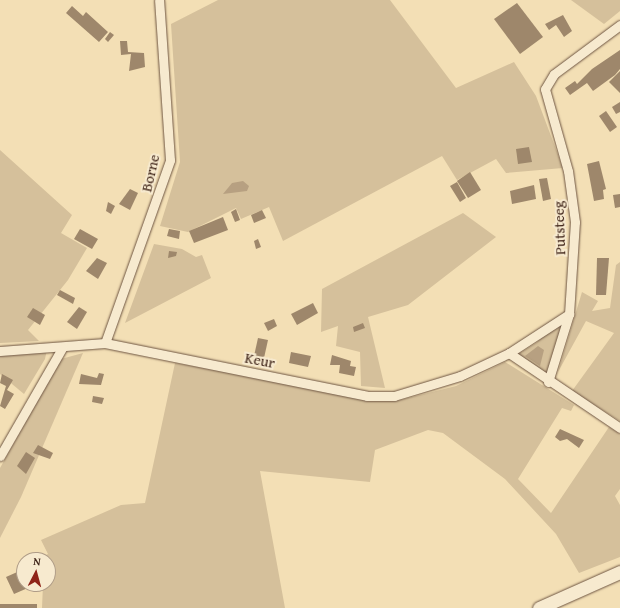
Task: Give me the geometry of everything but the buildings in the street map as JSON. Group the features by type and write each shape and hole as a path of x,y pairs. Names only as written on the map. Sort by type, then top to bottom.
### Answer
{"main road":[{"path":"540,608 620,572"}],"street":[{"name":"Borne","path":"105,343 170,160 159,0"},
{"name":"Putsteeg","path":"548,382 569,314 575,222 568,171 545,89 554,74 620,25"},
{"name":"Keur","path":"0,351 62,348 105,343 367,396 394,396 423,390 509,353 569,314"},
{"path":"0,456 62,348"},
{"path":"509,353 548,382 620,428"}],"shaded area":[{"path":"218,0 390,0 456,88 514,62 536,96 563,168 506,173 496,159 457,180 442,156 283,241 269,207 241,219 236,208 188,232 160,226 180,162 171,24"},
{"path":"571,0 620,0 620,11 604,24"},
{"path":"0,150 72,215 61,233 87,248 68,280 28,330 39,341 0,343"},
{"path":"243,181 249,186 247,191 223,194 232,183"},
{"path":"463,213 496,237 408,305 368,317 385,388 361,386 360,352 336,346 338,326 321,332 322,289"},
{"path":"154,244 182,249 196,257 202,255 211,278 125,323"},
{"path":"620,262 620,421 572,391 614,333 586,321 558,372 582,292 598,301 592,311 610,308 616,265"},
{"path":"564,317 547,374 517,355 536,343"},
{"path":"538,346 544,350 540,366 525,356"},
{"path":"47,349 45,359 24,394 0,374 0,352"},
{"path":"83,353 21,497 0,538 0,468 61,359"},
{"path":"505,362 574,405 571,411 562,408 518,479 551,513 609,427 620,434 620,489 615,496 620,505 620,557 579,573 556,534 505,479 443,433 428,430 375,450 370,482 260,471 285,608 42,608 43,592 56,592 56,552 47,552 41,540 121,505 145,503 175,363 396,401 456,386"}]}
